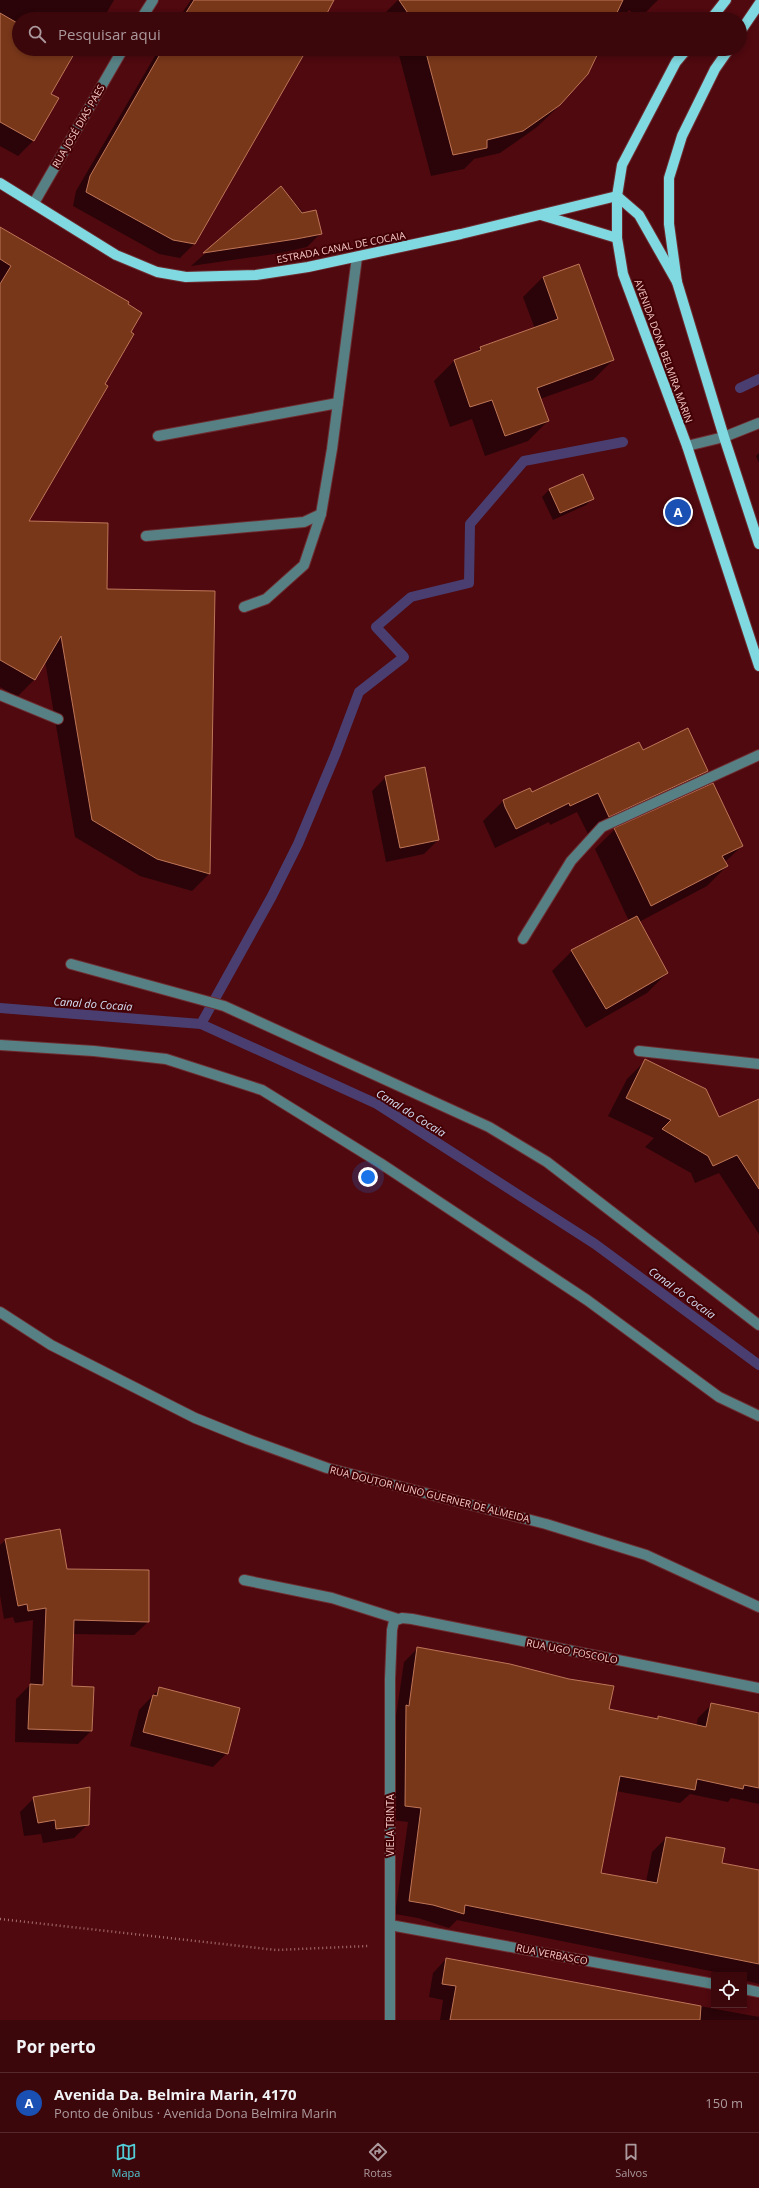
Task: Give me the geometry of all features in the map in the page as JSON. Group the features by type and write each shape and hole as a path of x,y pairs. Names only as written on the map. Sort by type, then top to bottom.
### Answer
{"main road":[{"path":"717,12 726,0"},
{"path":"747,22 759,4"},
{"name":"AVENIDA DONA BELMIRA MARIN","path":"681,56 676,62 622,165 617,196 617,238 623,274 687,446 759,666"},
{"path":"724,56 715,69 682,136 669,178 669,224 677,282 724,437 759,544"},
{"name":"ESTRADA CANAL DE COCAIA","path":"0,183 116,254 157,272 186,277 256,275 308,268 617,196"},
{"path":"617,196 639,215 677,282"},
{"name":"ESTRADA CANAL DE COCAIA","path":"539,215 617,238"}],"street":[{"path":"145,12 153,0"},
{"name":"RUA JOSÉ DIAS PAES","path":"34,203 119,56"},
{"path":"244,607 266,599 304,565 321,514 338,403 357,257"},
{"path":"158,436 338,403"},
{"path":"687,446 724,437 759,423"},
{"path":"146,536 304,522 321,514"},
{"path":"0,695 58,719"},
{"path":"523,939 571,861 602,827 759,755"},
{"path":"71,964 224,1006 489,1127 547,1162 759,1326"},
{"path":"0,1045 94,1050 166,1059 262,1090 380,1163 587,1300 718,1397 759,1416"},
{"path":"639,1051 759,1064"},
{"name":"RUA DOUTOR NUNO GUERNER DE ALMEIDA","path":"0,1312 62,1351 195,1418 246,1439 333,1470 546,1524 646,1555 759,1607"},
{"name":"RUA UGO FOSCOLO","path":"244,1580 332,1598 398,1619 412,1619 759,1688"},
{"name":"VIELA TRINTA","path":"390,2020 392,1630 394,1621 398,1619"},
{"name":"RUA VERBASCO","path":"390,1925 711,1983"},
{"path":"747,1990 759,1992"}],"path":[{"path":"0,1919 276,1950 390,1944"}],"building":[{"path":"194,0 334,0 328,12 186,12"},
{"path":"399,0 623,0 617,12 407,12"},
{"path":"0,13 12,20 12,56 73,56 51,94 59,98 34,141 0,122"},
{"path":"159,56 303,56 195,244 173,240 86,192 90,176"},
{"path":"427,56 597,56 588,74 560,105 523,131 487,140 487,148 453,155"},
{"path":"281,186 302,213 316,210 322,234 203,253"},
{"path":"0,227 129,302 128,304 142,313 131,332 134,334 105,384 108,386 29,521 108,523 107,589 215,591 210,874 157,859 92,820 61,636 35,680 0,660 0,284 11,266 0,259"},
{"path":"579,264 614,360 537,388 549,421 505,436 492,400 470,407 454,360 481,350 480,347 558,319 543,277"},
{"path":"583,474 594,499 560,513 549,489"},
{"path":"688,728 708,771 609,817 598,793 570,806 569,803 516,829 503,800 530,788 532,792 639,742 643,750"},
{"path":"425,767 439,840 400,848 385,776"},
{"path":"713,783 743,846 722,856 728,866 651,906 614,828"},
{"path":"637,916 668,973 606,1009 571,950"},
{"path":"645,1059 706,1089 719,1117 759,1099 759,1189 737,1155 713,1166 708,1156 662,1129 671,1120 626,1098"},
{"path":"60,1529 67,1569 149,1570 149,1622 74,1620 72,1686 94,1687 92,1731 28,1729 30,1684 43,1685 46,1608 28,1611 27,1604 18,1606 5,1539"},
{"path":"417,1647 510,1664 569,1679 614,1686 609,1709 658,1719 658,1716 706,1727 711,1703 759,1713 759,1788 744,1785 743,1789 697,1779 695,1790 620,1776 601,1873 657,1883 666,1837 725,1848 722,1863 759,1870 759,1964 465,1905 464,1914 433,1905 409,1901 421,1808 405,1806 406,1705 409,1706"},
{"path":"159,1687 240,1708 228,1754 143,1732 153,1695 157,1696"},
{"path":"90,1787 89,1825 56,1829 55,1820 38,1823 33,1797"},
{"path":"446,1958 701,2006 700,2020 450,2020 456,1986 442,1984"}],"waterway":[{"path":"740,388 759,379"},
{"path":"201,1024 272,896 298,844 336,753 359,692 404,657 376,627 411,597 469,583 470,524 524,461 623,442"},
{"name":"Canal do Cocaia","path":"0,1008 201,1024 377,1104 595,1244 759,1365"}],"place":[{"name":"Avenida Da. Belmira Marin, 4170","path":"678,512"}]}
